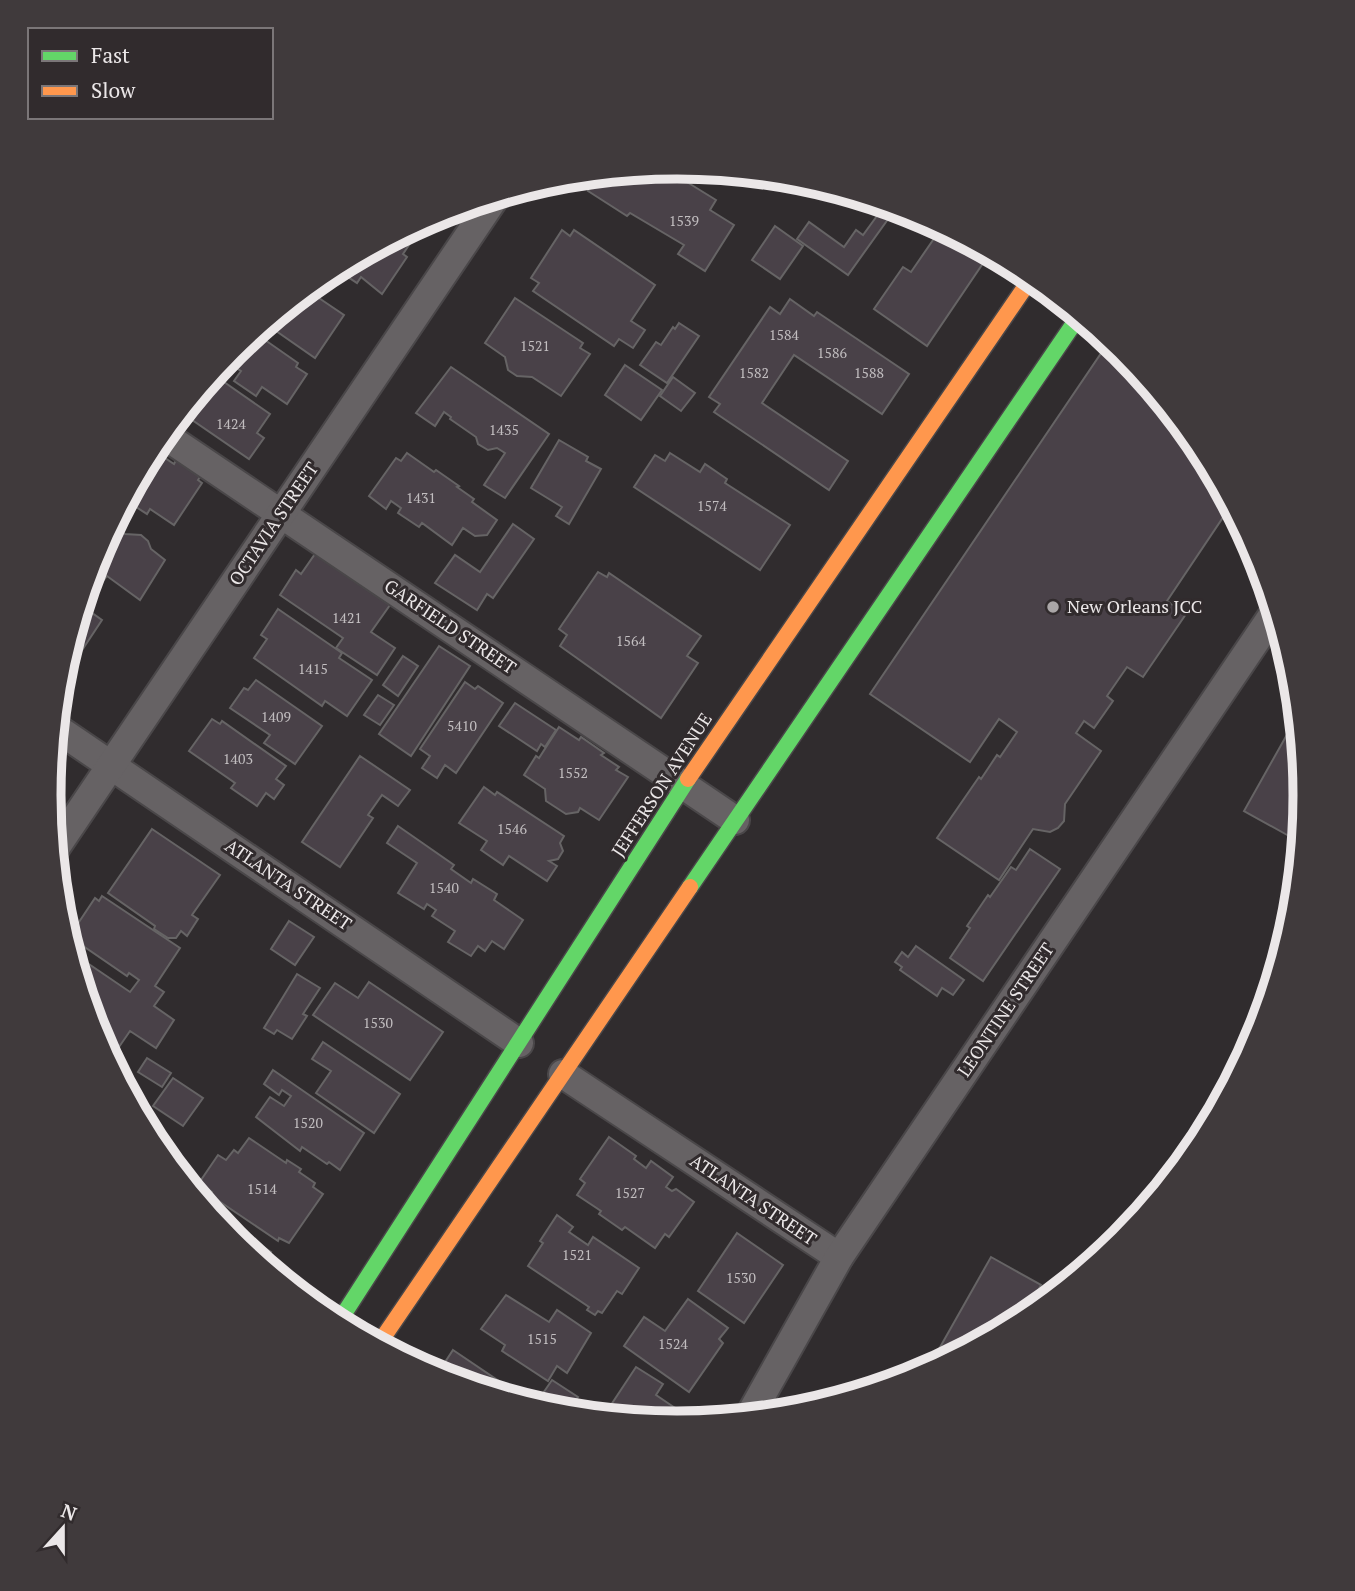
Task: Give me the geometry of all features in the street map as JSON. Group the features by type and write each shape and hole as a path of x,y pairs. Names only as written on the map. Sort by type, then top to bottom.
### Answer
{"street":[{"name":"OCTAVIA STREET","path":"63,837 486,210"},
{"name":"JEFFERSON AVENUE","path":"344,1314 525,1047 683,786 1025,287"},
{"path":"383,1337 557,1070 735,820 1074,324"},
{"name":"GARFIELD STREET","path":"174,441 735,820"},
{"name":"LEONTINE STREET","path":"755,1406 839,1257 1269,622"},
{"name":"ATLANTA STREET","path":"65,734 525,1047"},
{"name":"ATLANTA STREET","path":"557,1070 839,1257"}],"building":[{"path":"682,179 716,200 710,210 734,225 705,271 678,254 684,245 630,213 627,216 588,191 591,186 597,185"},
{"path":"879,213 889,217 848,275 797,239 809,222 844,247 856,230 863,235"},
{"path":"775,226 803,246 780,279 752,260"},
{"path":"562,230 570,236 574,230 655,285 631,321 645,330 633,348 619,339 614,346 533,291 539,283 531,278"},
{"path":"936,236 984,261 927,346 874,309 903,267 911,272"},
{"path":"413,239 403,254 407,257 382,294 361,277 357,283 346,276"},
{"path":"317,296 344,315 315,358 274,330"},
{"path":"515,298 583,343 580,348 590,354 561,396 532,377 517,376 508,370 505,357 485,343"},
{"path":"790,299 814,316 817,312 909,374 882,414 794,355 762,403 848,461 829,490 714,412 720,404 709,397 770,307 780,314"},
{"path":"679,323 699,336 667,383 640,365 656,342 661,345 673,327 675,329"},
{"path":"264,339 298,363 296,367 307,374 287,404 262,387 256,396 234,381 241,371 235,367"},
{"name":"New Orleans JCC","path":"1103,350 1141,389 1166,420 1190,453 1225,514 1167,601 1186,614 1143,677 1127,667 1107,696 1113,701 1094,728 1084,721 1076,733 1101,751 1065,804 1064,821 1050,832 1033,829 999,880 937,838 979,777 981,779 997,755 1000,757 1017,732 999,719 970,762 870,694"},
{"path":"625,365 662,390 641,420 605,395"},
{"path":"451,367 549,434 505,498 484,485 505,453 497,448 488,450 478,444 476,437 444,412 435,426 416,413"},
{"path":"673,377 695,393 681,411 660,396"},
{"path":"222,381 270,414 257,433 264,438 249,459 190,419"},
{"path":"559,440 588,457 586,461 601,469 569,524 556,516 562,507 531,488"},
{"path":"407,453 459,486 457,487 474,499 472,502 497,520 487,535 475,536 463,528 452,545 422,523 419,527 398,513 401,508 391,501 386,509 369,496 396,458 401,461"},
{"path":"670,453 700,472 705,464 727,479 725,483 790,525 760,570 634,487 655,455 665,461"},
{"path":"163,457 174,464 176,460 200,477 198,480 202,483 174,525 150,509 147,514 134,506"},
{"path":"513,524 534,539 493,598 487,594 477,610 435,583 455,555 480,572"},
{"path":"121,531 141,535 148,541 151,549 165,560 140,600 107,576 103,581 101,579"},
{"path":"315,554 390,605 371,632 395,648 377,675 336,648 343,638 280,595 296,570 301,574"},
{"path":"598,572 607,577 609,573 701,636 687,656 698,663 661,718 560,646 567,635 559,629"},
{"path":"278,609 342,653 339,658 372,680 347,716 325,701 322,706 254,658 267,639 261,635"},
{"path":"90,611 102,620 77,658"},
{"path":"439,646 470,666 411,756 379,734"},
{"path":"403,656 418,666 398,696 383,685"},
{"path":"256,680 322,726 295,764 264,743 270,735 230,708 244,688 248,690"},
{"path":"465,682 475,689 478,686 503,703 456,773 445,765 437,778 422,768 430,756 420,749"},
{"path":"378,695 394,705 380,725 364,715"},
{"path":"515,703 556,730 545,747 541,744 537,751 499,726"},
{"path":"212,719 220,724 222,721 286,766 276,779 284,785 274,799 266,793 257,806 231,788 235,783 189,751"},
{"path":"559,727 579,740 581,737 604,753 601,755 619,767 616,770 628,777 599,820 580,808 578,812 566,814 546,801 545,789 524,775 536,756 539,758"},
{"path":"1290,730 1294,796 1292,830 1289,836 1244,811"},
{"path":"360,756 410,790 398,806 382,795 368,815 373,818 340,867 302,842"},
{"path":"484,787 495,795 497,792 564,836 560,843 563,851 558,859 549,861 557,866 547,881 509,856 503,865 481,850 487,841 459,823"},
{"path":"398,826 454,865 451,869 471,883 473,879 497,894 494,900 523,920 504,949 492,941 485,951 478,946 471,956 448,942 455,931 432,916 436,910 427,904 424,909 398,893 417,863 387,843"},
{"path":"152,829 220,875 192,915 198,919 187,936 181,931 176,938 168,938 108,893"},
{"path":"1030,849 1060,869 983,981 950,958 988,895 990,897 1011,867 1016,870"},
{"path":"102,896 180,948 155,986 164,992 154,1006 174,1020 156,1048 130,1031 119,1047 114,1044 108,1031 84,961 130,992 139,980 129,973 127,976 79,943 76,927 95,898 99,901"},
{"path":"289,921 314,937 295,965 271,949"},
{"path":"916,946 964,980 953,995 942,988 937,996 900,970 902,967 895,962 902,952 908,957"},
{"path":"297,974 320,988 303,1014 307,1016 292,1039 277,1030 274,1034 264,1028"},
{"path":"369,982 443,1032 410,1080 313,1015 335,983 358,998"},
{"path":"323,1042 400,1094 374,1133 316,1093 331,1071 312,1059"},
{"path":"147,1058 171,1073 162,1087 138,1072"},
{"path":"273,1070 364,1133 340,1170 302,1147 300,1151 256,1117 270,1097 284,1106 291,1096 282,1090 279,1095 264,1084"},
{"path":"173,1078 203,1098 183,1126 153,1106"},
{"path":"609,1137 636,1156 634,1159 646,1168 651,1161 673,1177 666,1187 672,1191 676,1189 694,1202 669,1237 665,1234 655,1248 625,1227 622,1230 599,1214 601,1211 577,1195 585,1183 580,1179"},
{"path":"249,1138 286,1163 287,1160 301,1169 299,1172 315,1183 313,1187 323,1194 289,1243 279,1238 278,1241 210,1195 212,1192 199,1183 218,1155 226,1160 234,1150 238,1153"},
{"path":"557,1215 573,1227 569,1232 588,1245 593,1237 639,1268 622,1294 617,1291 602,1313 598,1311 595,1315 587,1310 589,1307 528,1266"},
{"path":"737,1233 783,1265 744,1323 698,1291"},
{"path":"248,1237 271,1252 268,1256"},
{"path":"991,1257 1041,1285 1034,1298 1020,1308 936,1354"},
{"path":"506,1295 549,1322 557,1310 591,1333 567,1373 557,1366 548,1381 502,1351 505,1345 481,1329"},
{"path":"688,1299 728,1328 719,1339 723,1343 689,1392 624,1346 644,1317 665,1331"},
{"path":"453,1350 510,1389 479,1379 443,1365"},
{"path":"636,1367 663,1384 656,1395 681,1412 637,1410 609,1407"},
{"path":"552,1380 578,1397 574,1403 541,1396"}],"traffic: fast":[{"path":"690,887 1074,324"},
{"path":"344,1314 688,779"}],"traffic: slow":[{"path":"688,779 1025,287"},
{"path":"384,1337 690,887"}],"place":[{"name":"New Orleans JCC","path":"1053,607"}]}
